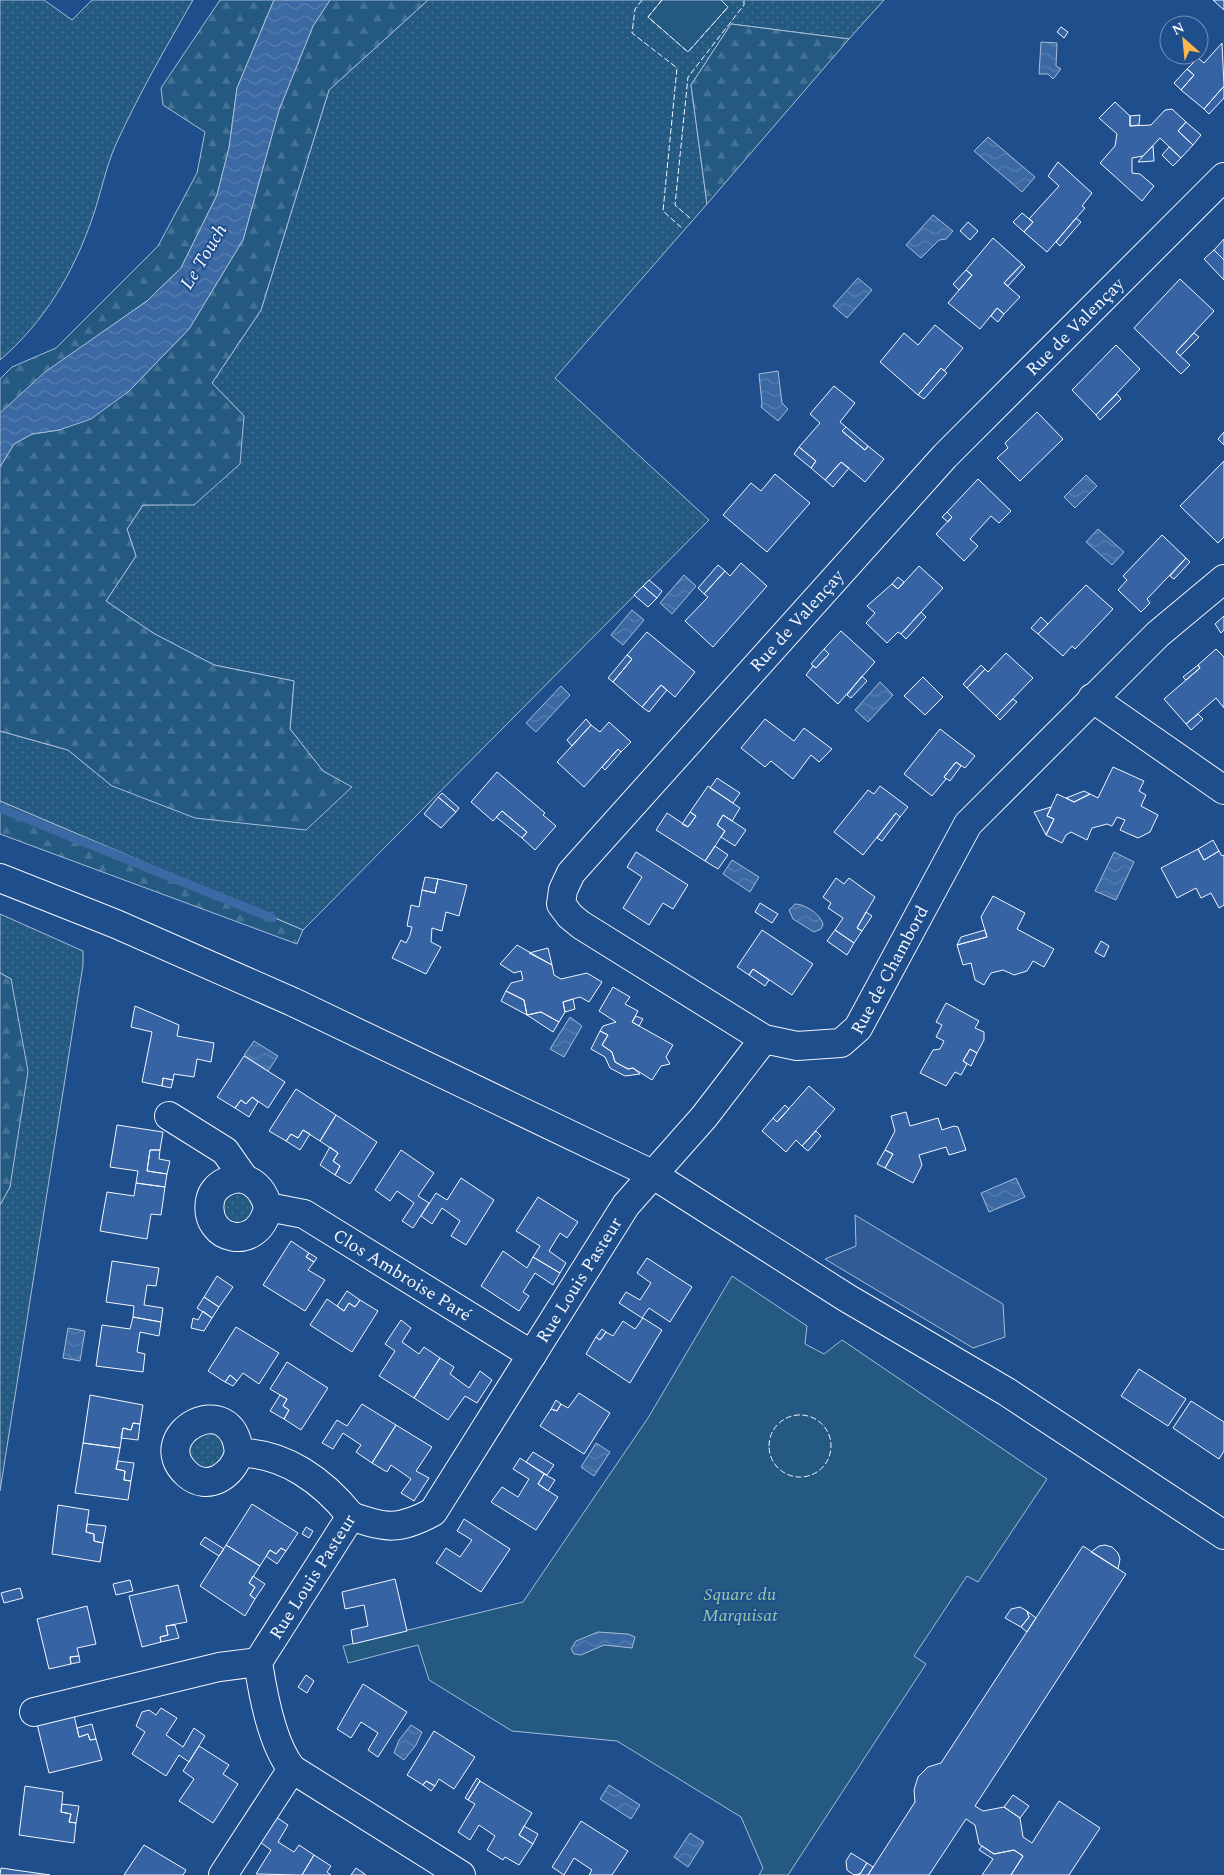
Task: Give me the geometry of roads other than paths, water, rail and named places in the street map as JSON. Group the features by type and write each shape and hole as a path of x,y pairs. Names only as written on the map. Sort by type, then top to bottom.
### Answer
{"street":[{"name":"Rue de Valençay","path":"764,1039 570,916 561,904 563,890 570,873 945,456 1224,177"},
{"name":"Rue de Chambord","path":"764,1039 797,1046 841,1043 858,1028 968,824 1158,634 1224,579"},
{"path":"1092,698 1224,790"},
{"path":"0,878 116,924 293,1002 652,1174 847,1298 1007,1392 1224,1535"},
{"path":"652,1174 704,1117 764,1039"},
{"path":"169,1116 225,1151 244,1178 256,1184 264,1194 268,1207 266,1220 258,1230 246,1236 233,1237 221,1232 212,1222 208,1209 211,1196 219,1186 230,1179 244,1178"},
{"name":"Rue Louis Pasteur","path":"461,1875 292,1770 284,1760 277,1740 258,1662 351,1516 385,1527 399,1527 416,1522 434,1512 626,1205 652,1174"},
{"name":"Clos Ambroise Paré","path":"268,1207 304,1214 532,1355"},
{"path":"239,1453 257,1452 275,1457 325,1487 351,1516"},
{"path":"34,1712 219,1666 258,1662"},
{"path":"223,1875 292,1770"}],"water":[{"name":"Le Touch","path":"274,0 330,0 313,26 279,110 243,240 189,329 128,392 91,419 59,430 32,434 14,444 0,467 0,413 45,372 147,301 181,268 217,195 229,148 237,88"},
{"path":"1041,42 1057,43 1056,66 1061,69 1053,79 1048,74 1039,74"},
{"path":"988,137 1035,177 1022,192 974,151"},
{"path":"933,215 953,231 946,239 939,240 921,258 906,245"},
{"path":"858,278 872,290 847,318 833,306"},
{"path":"778,371 782,403 788,409 778,421 761,407 759,374"},
{"path":"1086,475 1097,486 1075,508 1064,497"},
{"path":"1098,529 1124,552 1112,565 1086,542"},
{"path":"684,575 696,586 672,614 660,603"},
{"path":"632,610 644,620 623,645 611,635"},
{"path":"880,682 893,695 868,722 855,710"},
{"path":"561,686 570,695 536,732 526,723"},
{"path":"1114,852 1134,862 1116,900 1095,891"},
{"path":"732,860 759,877 750,892 723,874"},
{"path":"795,904 799,904 816,914 822,921 821,929 814,932 793,919 789,910"},
{"path":"570,1017 582,1026 564,1057 550,1049"},
{"path":"254,1041 278,1056 268,1071 244,1055"},
{"path":"1016,1178 1025,1197 989,1212 981,1193"},
{"path":"68,1328 85,1331 80,1361 63,1358"},
{"path":"596,1443 610,1452 594,1476 581,1467"},
{"path":"598,1632 628,1634 635,1637 632,1648 604,1645 581,1655 574,1654 571,1649 576,1641"},
{"path":"411,1725 422,1732 416,1745 404,1760 394,1753 399,1740"},
{"path":"609,1785 640,1805 631,1819 600,1799"},
{"path":"690,1833 704,1842 688,1867 674,1857"}],"waterway":[{"path":"0,808 272,918"}],"park label":[{"name":"Square du Marquisat","path":"740,1604"}]}
